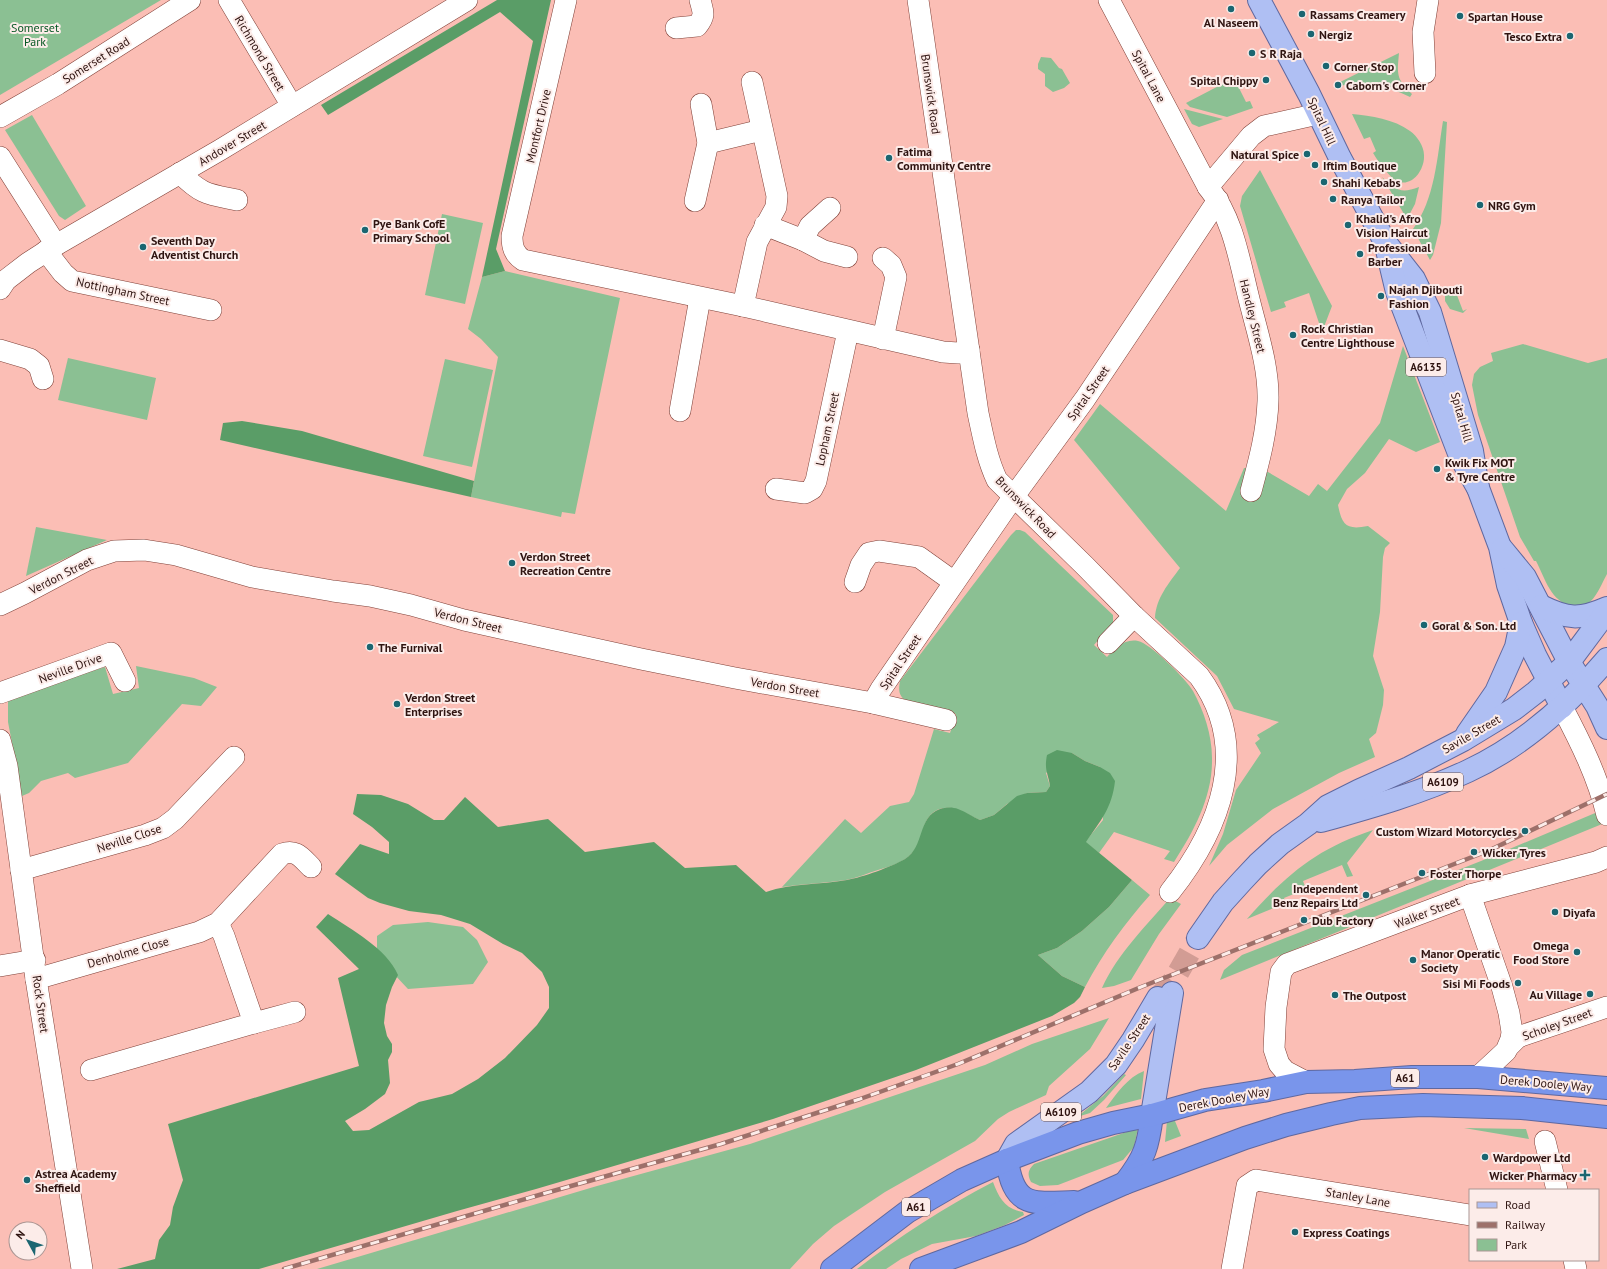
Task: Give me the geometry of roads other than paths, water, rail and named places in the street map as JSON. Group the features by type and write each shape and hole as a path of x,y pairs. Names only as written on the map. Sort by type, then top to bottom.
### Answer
{"highway":[{"name":"Derek Dooley Way","path":"832,1269 907,1212 962,1180 1007,1160 1078,1133 1205,1100 1263,1091 1306,1082 1355,1081 1412,1077 1478,1078 1607,1088"},
{"path":"921,1269 1021,1232 1125,1183 1245,1138 1286,1125 1360,1108 1416,1105 1478,1106 1522,1108 1607,1117"},
{"path":"1125,1183 1144,1156 1152,1115"},
{"path":"1007,1160 1013,1186 1027,1201 1037,1203 1082,1202"}],"main road":[{"name":"Spital Hill","path":"1259,0 1385,242 1414,279 1430,312 1472,451 1478,488 1500,547 1508,585 1521,623 1562,707"},
{"name":"Spital Hill","path":"1500,547 1525,577 1569,662 1597,706 1607,728"},
{"path":"1541,606 1557,614 1569,617 1592,615 1607,609"},
{"name":"Savile Street","path":"1198,938 1223,902 1258,864 1294,833 1308,824 1328,806 1358,790 1409,768 1462,740 1514,709 1549,681 1569,662 1607,609"},
{"name":"A6109","path":"1462,740 1496,692 1516,647 1521,623"},
{"name":"Savile Street","path":"1308,824 1395,800 1469,771 1526,735 1562,707 1607,659"},
{"name":"Savile Street","path":"1007,1160 1016,1144 1089,1092 1116,1065 1165,995 1152,1115"}],"street":[{"name":"Somerset Road","path":"0,117 58,84 190,0"},
{"name":"Richmond Street","path":"228,0 292,106"},
{"name":"Andover Street","path":"2,282 51,248 180,173 467,0"},
{"name":"Montfort Drive","path":"566,0 512,236 514,252 523,260 700,298"},
{"path":"676,28 697,26 702,20 704,14 700,0"},
{"name":"Brunswick Road","path":"918,0 978,413 986,453 997,480 1134,616 1199,676 1207,686 1220,713 1225,741 1226,768 1218,809 1195,858 1170,892"},
{"name":"Spital Lane","path":"1109,0 1189,152"},
{"path":"1425,73 1423,32 1428,0"},
{"path":"743,306 757,242 776,207 777,196 752,82"},
{"path":"695,201 708,143 701,104"},
{"name":"Spital Street","path":"873,703 954,582 1014,496 1085,399 1213,194 1221,173 1251,136 1264,126 1318,114"},
{"path":"708,143 762,130"},
{"name":"Handley Street","path":"1189,152 1213,194 1233,236 1266,369 1268,400 1266,428 1251,491"},
{"name":"Nottingham Street","path":"0,157 51,248 63,273 72,281 211,310"},
{"path":"180,173 194,187 204,193 237,200"},
{"path":"802,240 810,226 830,208"},
{"path":"765,225 824,251 847,257"},
{"path":"883,339 896,277 891,265 884,258"},
{"path":"680,411 700,298 743,306 943,352 958,353 969,350"},
{"name":"Lopham Street","path":"776,489 805,493 812,489 816,481 848,330"},
{"path":"0,350 30,359 39,366 43,379"},
{"name":"Verdon Street","path":"0,605 87,560 114,552 144,550 176,555 252,577 391,600 464,620 641,659 873,703 946,720"},
{"path":"855,582 861,565 869,553 879,551 919,557 954,582"},
{"path":"1108,643 1134,616"},
{"name":"Neville Drive","path":"0,693 111,653 125,681"},
{"name":"Spital Hill","path":"1562,707 1584,749 1598,784 1607,815"},
{"name":"Rock Street","path":"0,740 7,766 21,870 82,1269"},
{"name":"Neville Close","path":"21,870 145,835 163,828 175,820 234,757"},
{"name":"Denholme Close","path":"0,966 36,969 199,932 218,923 282,854 290,852 297,854 311,867"},
{"name":"Walker Street","path":"1306,1082 1285,1071 1279,1064 1274,1049 1276,1007 1281,972 1287,964 1470,895 1602,859"},
{"path":"1470,895 1495,966 1509,1013 1512,1032 1509,1046"},
{"path":"218,923 224,936 254,1023"},
{"name":"Scholey Street","path":"1478,1078 1518,1038 1607,1006"},
{"path":"91,1070 294,1012"},
{"path":"1544,1141 1557,1189"},
{"name":"Stanley Lane","path":"1232,1269 1247,1186 1256,1180 1469,1215"}],"tunnel":[{"path":"1158,998 1174,980 1198,938"}],"railway":[{"path":"284,1269 721,1144 860,1099 958,1064 1141,987 1490,850 1607,794"}],"place":[{"name":"Al Naseem","path":"1231,9"},
{"name":"Rassams Creamery","path":"1302,14"},
{"name":"Spartan House","path":"1460,16"},
{"name":"Nergiz","path":"1311,34"},
{"name":"Tesco Extra","path":"1570,36"},
{"name":"S R Raja","path":"1252,53"},
{"name":"Corner Stop","path":"1326,66"},
{"name":"Spital Chippy","path":"1266,80"},
{"name":"Caborn's Corner","path":"1338,85"},
{"name":"Natural Spice","path":"1307,154"},
{"name":"Fatima Community Centre","path":"889,158"},
{"name":"Iftim Boutique","path":"1315,165"},
{"name":"Shahi Kebabs","path":"1324,182"},
{"name":"Ranya Tailor","path":"1333,199"},
{"name":"NRG Gym","path":"1480,205"},
{"name":"Khalid's Afro Vision Haircut","path":"1348,225"},
{"name":"Pye Bank CofE Primary School","path":"365,230"},
{"name":"Seventh Day Adventist Church","path":"143,247"},
{"name":"Professional Barber","path":"1360,254"},
{"name":"Najah Djibouti Fashion","path":"1381,296"},
{"name":"Rock Christian Centre Lighthouse","path":"1293,335"},
{"name":"Kwik Fix MOT & Tyre Centre","path":"1437,469"},
{"name":"Verdon Street Recreation Centre","path":"512,563"},
{"name":"Goral & Son. Ltd","path":"1424,625"},
{"name":"The Furnival","path":"370,647"},
{"name":"Verdon Street Enterprises","path":"397,704"},
{"name":"Custom Wizard Motorcycles","path":"1525,831"},
{"name":"Wicker Tyres","path":"1474,852"},
{"name":"Foster Thorpe","path":"1422,873"},
{"name":"Independent Benz Repairs Ltd","path":"1366,895"},
{"name":"Diyafa","path":"1555,912"},
{"name":"Dub Factory","path":"1304,920"},
{"name":"Omega Food Store","path":"1577,952"},
{"name":"Manor Operatic Society","path":"1413,960"},
{"name":"Sisi Mi Foods","path":"1518,983"},
{"name":"Au Village","path":"1590,994"},
{"name":"The Outpost","path":"1335,995"},
{"name":"Wardpower Ltd","path":"1485,1157"},
{"name":"Wicker Pharmacy","path":"1585,1175"},
{"name":"Astrea Academy Sheffield","path":"27,1180"},
{"name":"Express Coatings","path":"1295,1232"}],"park label":[{"name":"Somerset Park","path":"35,34"}]}
